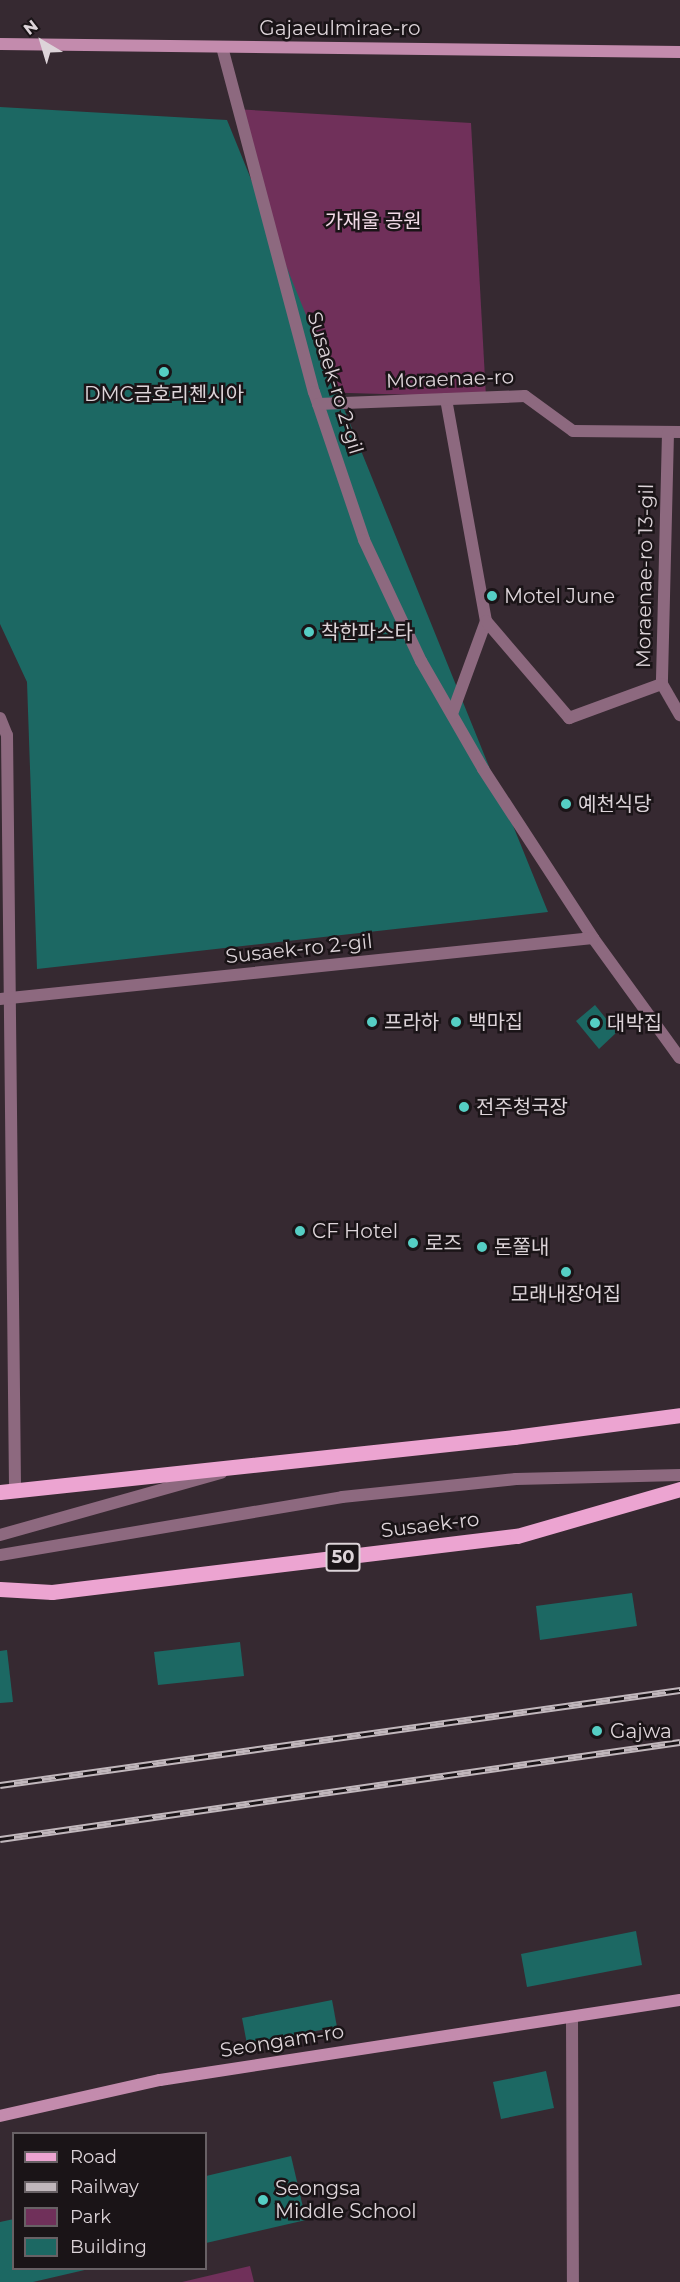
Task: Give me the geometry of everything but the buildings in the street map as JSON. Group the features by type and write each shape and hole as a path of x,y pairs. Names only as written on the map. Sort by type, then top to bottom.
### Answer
{"main road":[{"name":"Gajaeulmirae-ro","path":"0,44 680,52"},
{"path":"7,1492 240,1468 680,1415"},
{"name":"Susaek-ro","path":"0,1589 52,1592 517,1536 680,1489"},
{"name":"Seongam-ro","path":"0,2116 160,2080 680,2000"}],"street":[{"name":"Susaek-ro 2-gil","path":"222,47 318,404 364,540 421,661 483,770 593,938 680,1058"},
{"name":"Moraenae-ro","path":"318,404 525,396 573,431 674,433"},
{"path":"446,399 486,621 452,714"},
{"name":"Moraenae-ro 13-gil","path":"674,433 662,684 680,715"},
{"path":"486,621 569,718 662,684"},
{"path":"0,718 7,735 4,999 7,1492"},
{"name":"Susaek-ro 2-gil","path":"4,999 593,938"},
{"path":"0,1535 240,1468"},
{"path":"0,1555 342,1497 516,1479 680,1475"},
{"path":"572,2017 573,2282"}],"green space":[{"name":"가재울 공원","path":"234,109 471,123 486,397 314,392"},
{"path":"250,2266 254,2282 182,2282"}],"railway":[{"path":"0,1785 680,1690"},
{"path":"0,1839 680,1742"}],"place":[{"name":"DMC금호리첸시아","path":"164,372"},
{"name":"Motel June","path":"492,596"},
{"name":"착한파스타","path":"309,632"},
{"name":"예천식당","path":"566,804"},
{"name":"프라하","path":"372,1022"},
{"name":"백마집","path":"456,1022"},
{"name":"대박집","path":"595,1023"},
{"name":"전주청국장","path":"464,1107"},
{"name":"CF Hotel","path":"300,1231"},
{"name":"로즈","path":"413,1243"},
{"name":"돈쭐내","path":"482,1247"},
{"name":"모래내장어집","path":"566,1272"},
{"name":"Gajwa","path":"597,1731"},
{"name":"Seongsa Middle School","path":"263,2200"}]}
